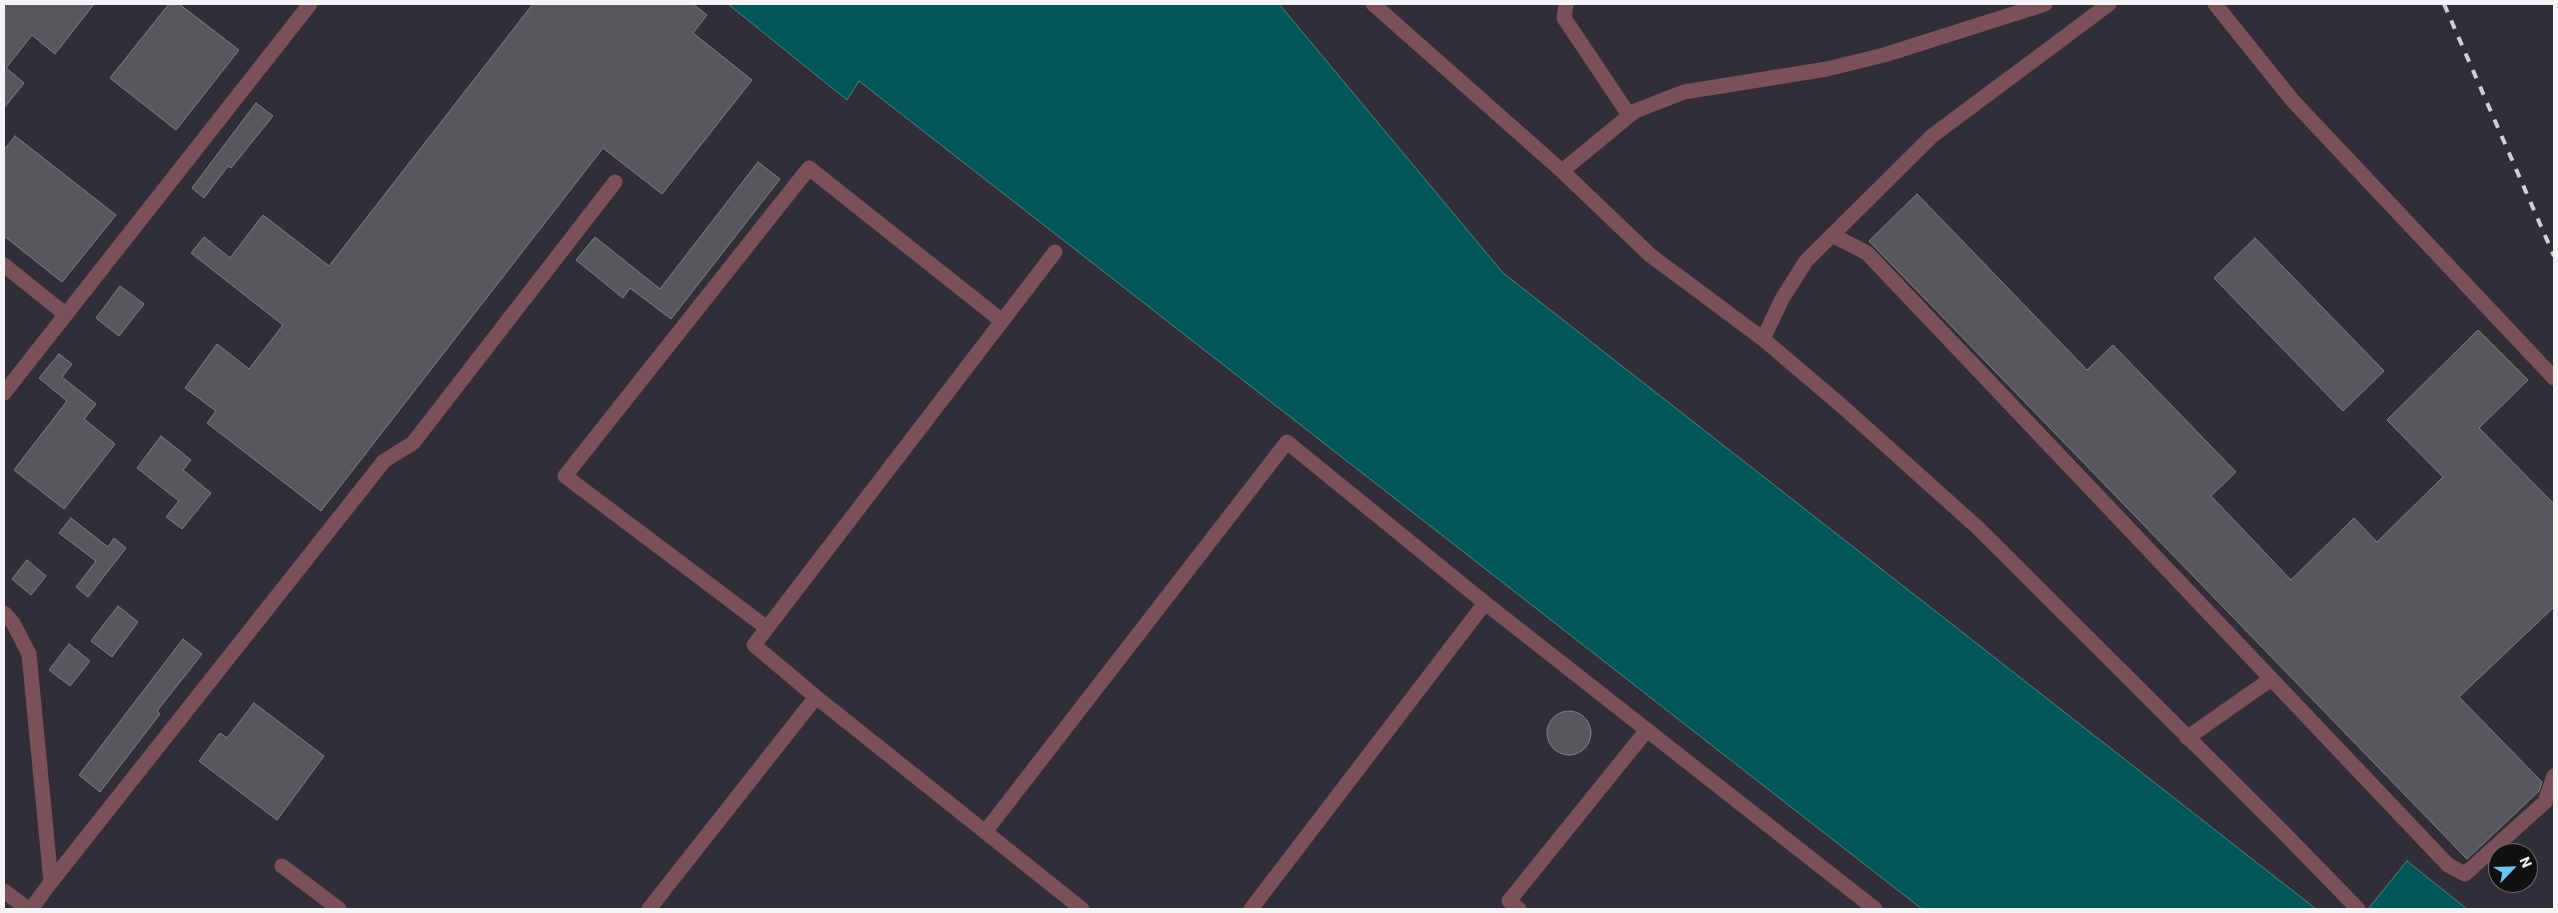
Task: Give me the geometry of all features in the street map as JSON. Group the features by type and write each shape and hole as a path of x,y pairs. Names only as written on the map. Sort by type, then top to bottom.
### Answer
{"street":[{"path":"4,393 64,314 310,4"},
{"path":"1373,4 1562,171 1650,256 1762,339 1945,496 2358,909"},
{"path":"1566,4 1564,18 1629,115"},
{"path":"1562,171 1635,111 1684,92 1742,84 1884,55 2045,4"},
{"path":"1762,339 1782,299 1806,261 1932,136 2109,4"},
{"path":"2215,4 2293,101 2554,378"},
{"path":"767,628 565,476 809,168 1002,321"},
{"path":"4,891 29,909 384,461 413,443 615,182"},
{"path":"1832,235 1867,253 2448,865 2465,874 2544,802 2554,776"},
{"path":"1055,252 754,645 816,697 1082,909"},
{"path":"4,266 64,314"},
{"path":"985,832 1287,442 1485,603 1875,909"},
{"path":"1250,909 1485,603"},
{"path":"4,613 13,623 29,654 51,882"},
{"path":"2187,738 2271,679"},
{"path":"649,909 816,697"},
{"path":"1519,909 1509,901 1647,730"},
{"path":"282,866 339,909"}],"shaded area":[{"path":"4,4 728,4 846,100 859,80 1922,909 4,909"},
{"path":"1279,4 2554,4 2554,909 2467,909 2407,861 2368,909 2316,909 1503,273"}],"water":[{"path":"728,4 1279,4 1503,273 2316,909 1922,909 859,81 847,100"},
{"path":"2407,861 2467,909 2368,909"}],"building":[{"path":"4,4 94,4 55,54 32,35 6,68 24,83 4,108"},
{"path":"169,4 179,4 239,50 176,130 110,78"},
{"path":"533,4 693,4 707,15 693,33 752,80 662,194 603,148 321,511 207,423 216,411 185,388 217,344 249,369 283,325 191,253 204,237 230,258 263,215 329,266"},
{"path":"256,103 273,116 231,168 228,166 204,198 192,188"},
{"path":"15,136 116,215 62,282 4,236 4,150"},
{"path":"758,162 780,179 671,319 630,288 623,298 576,260 595,237 660,289"},
{"path":"1917,194 2087,370 2113,345 2236,472 2211,496 2291,580 2354,518 2377,542 2443,477 2387,420 2478,330 2528,380 2479,428 2554,504 2554,607 2459,697 2542,782 2539,791 2467,859 1869,241"},
{"path":"2255,238 2384,371 2343,411 2214,278"},
{"path":"120,286 144,304 119,336 96,318"},
{"path":"59,354 72,364 62,377 96,404 84,419 115,444 64,509 14,470 67,401 39,378"},
{"path":"161,436 191,460 183,470 211,493 182,529 166,517 179,501 137,468"},
{"path":"71,518 108,547 114,538 126,548 88,597 76,587 96,561 59,533"},
{"path":"27,560 46,576 31,595 12,579"},
{"path":"118,606 138,622 112,657 91,641"},
{"path":"183,639 202,654 157,711 160,714 100,792 79,775"},
{"path":"69,644 90,661 70,686 49,670"},
{"path":"254,703 324,756 277,820 199,761 220,733 227,738"},
{"path":"1573,711 1585,717 1590,724 1590,742 1585,749 1578,754 1565,755 1557,752 1550,745 1547,729 1550,721 1557,714"}],"railway":[{"path":"2444,4 2554,256"}]}
